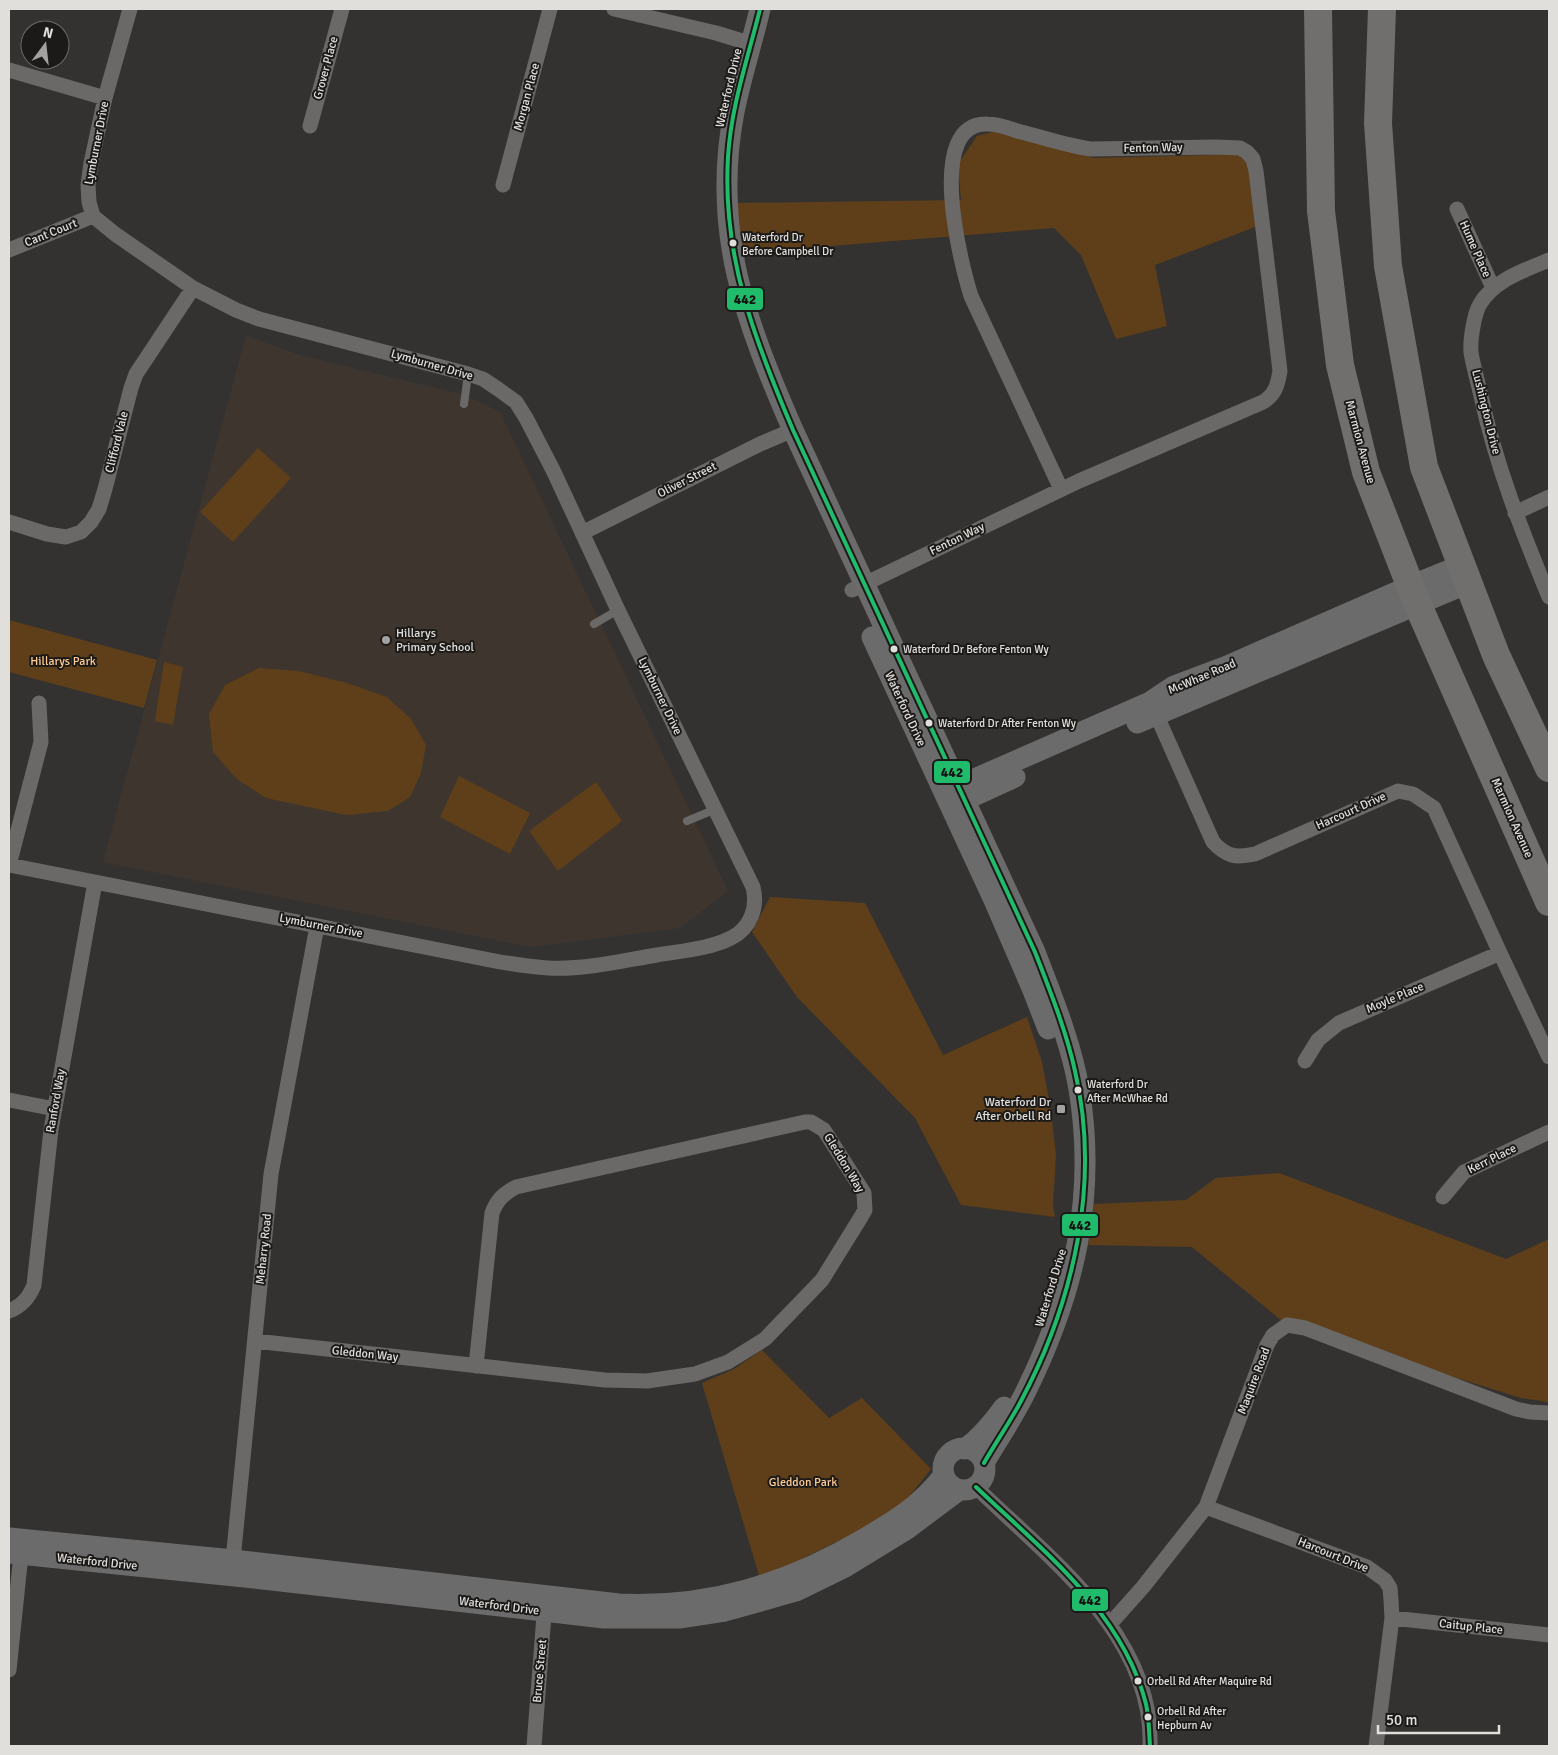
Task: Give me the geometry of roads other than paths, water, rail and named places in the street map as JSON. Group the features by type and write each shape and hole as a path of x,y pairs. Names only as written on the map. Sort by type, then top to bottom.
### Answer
{"highway":[{"name":"Marmion Avenue","path":"1318,9 1321,211 1339,358 1366,472 1413,594 1549,902"},
{"path":"1382,9 1378,123 1388,266 1424,467 1496,655 1549,768"}],"street":[{"name":"Lymburner Drive","path":"9,865 495,961 549,968 570,968 614,963 693,949 732,938 745,925 754,910 756,899 753,887 618,610 553,470 516,402 483,379 468,374 259,319 236,310 193,288 115,234 93,216 89,202 88,184 106,98 130,9"},
{"name":"Grover Place","path":"310,126 342,9"},
{"name":"Morgan Place","path":"502,185 550,9"},
{"path":"614,9 746,42"},
{"name":"Waterford Drive","path":"746,42 748,9"},
{"name":"Waterford Drive","path":"760,9 725,98 714,172 714,203 721,259 736,322 786,433 804,485 858,587 955,796 994,900 1042,1011 1064,1084 1069,1112 1071,1167 1067,1234 1053,1290 1020,1376 1004,1407 991,1425 964,1449"},
{"path":"9,70 106,98"},
{"name":"Fenton Way","path":"858,587 1061,489 1263,402 1273,394 1279,380 1280,371 1256,171 1253,159 1248,152 1240,148 1216,147 1091,149 1076,147 988,124 980,124 967,130 960,138 955,154 951,194 954,226 961,263 971,296 1061,489"},
{"name":"Hume Place","path":"1457,209 1492,288"},
{"name":"Cant Court","path":"9,250 93,216"},
{"name":"Lushington Drive","path":"1549,260 1519,273 1492,288 1479,304 1473,326 1471,351 1488,427 1515,513 1549,597"},
{"name":"Clifford Vale","path":"9,522 46,534 66,537 81,532 91,522 105,489 136,374 193,288"},
{"name":"Oliver Street","path":"582,533 786,433"},
{"path":"1515,513 1549,498"},
{"name":"McWhae Road","path":"955,796 1066,753 1153,708 1413,594 1465,574"},
{"path":"9,865 41,742 39,704"},
{"name":"Harcourt Drive","path":"1153,708 1212,842 1222,852 1234,856 1255,854 1398,791 1413,794 1434,808 1549,1057"},
{"name":"Waterford Drive","path":"955,796 995,867 1035,952 1053,997 1079,1088 1084,1147 1082,1225 1067,1291 1053,1331 1025,1393 984,1463"},
{"name":"Ranford Way","path":"9,1311 22,1305 30,1295 34,1284 55,1109 95,882"},
{"name":"Meharry Road","path":"232,1568 271,1174 317,926"},
{"name":"Moyle Place","path":"1305,1061 1318,1040 1339,1023 1500,953"},
{"path":"9,1100 55,1109"},
{"name":"Gleddon Way","path":"255,1342 476,1366 627,1381 647,1381 695,1374 717,1367 754,1347 765,1339 813,1291 822,1280 865,1210 864,1193 824,1130 811,1122 516,1188 505,1193 497,1201 492,1213 476,1366"},
{"name":"Kerr Place","path":"1443,1197 1464,1172 1549,1132"},
{"name":"Maquire Road","path":"1110,1624 1206,1507 1267,1345 1272,1335 1287,1325 1305,1328 1516,1409 1530,1412 1549,1412"},
{"path":"960,1484 984,1476 984,1463 977,1453 964,1449 953,1452 945,1462 960,1484 1075,1582 1110,1624 1136,1672 1148,1719 1150,1746"},
{"name":"Waterford Drive","path":"15,1546 545,1603 604,1618 679,1618 725,1611 779,1596 812,1583 866,1555 907,1530 960,1484"},
{"name":"Harcourt Drive","path":"1206,1507 1368,1568 1384,1580 1390,1588 1392,1618 1376,1746"},
{"path":"9,1670 15,1546"},
{"name":"Bruce Street","path":"534,1746 545,1603"},
{"name":"Caitup Place","path":"1392,1618 1549,1635"}],"lane":[{"path":"464,404 468,374"},
{"path":"594,624 618,610"},
{"path":"687,822 716,809"}],"place":[{"name":"Waterford Dr Before Campbell Dr","path":"733,243"},
{"name":"Hillarys Primary School","path":"386,640"},
{"name":"Waterford Dr Before Fenton Wy","path":"894,649"},
{"name":"Waterford Dr After Fenton Wy","path":"929,723"},
{"name":"Waterford Dr After McWhae Rd","path":"1078,1090"},
{"name":"Waterford Dr After Orbell Rd","path":"1061,1109"},
{"name":"Orbell Rd After Maquire Rd","path":"1138,1681"},
{"name":"Orbell Rd After Hepburn Av","path":"1148,1717"}],"park label":[{"name":"Hillarys Park","path":"63,661"},
{"name":"Gleddon Park","path":"803,1482"}]}
